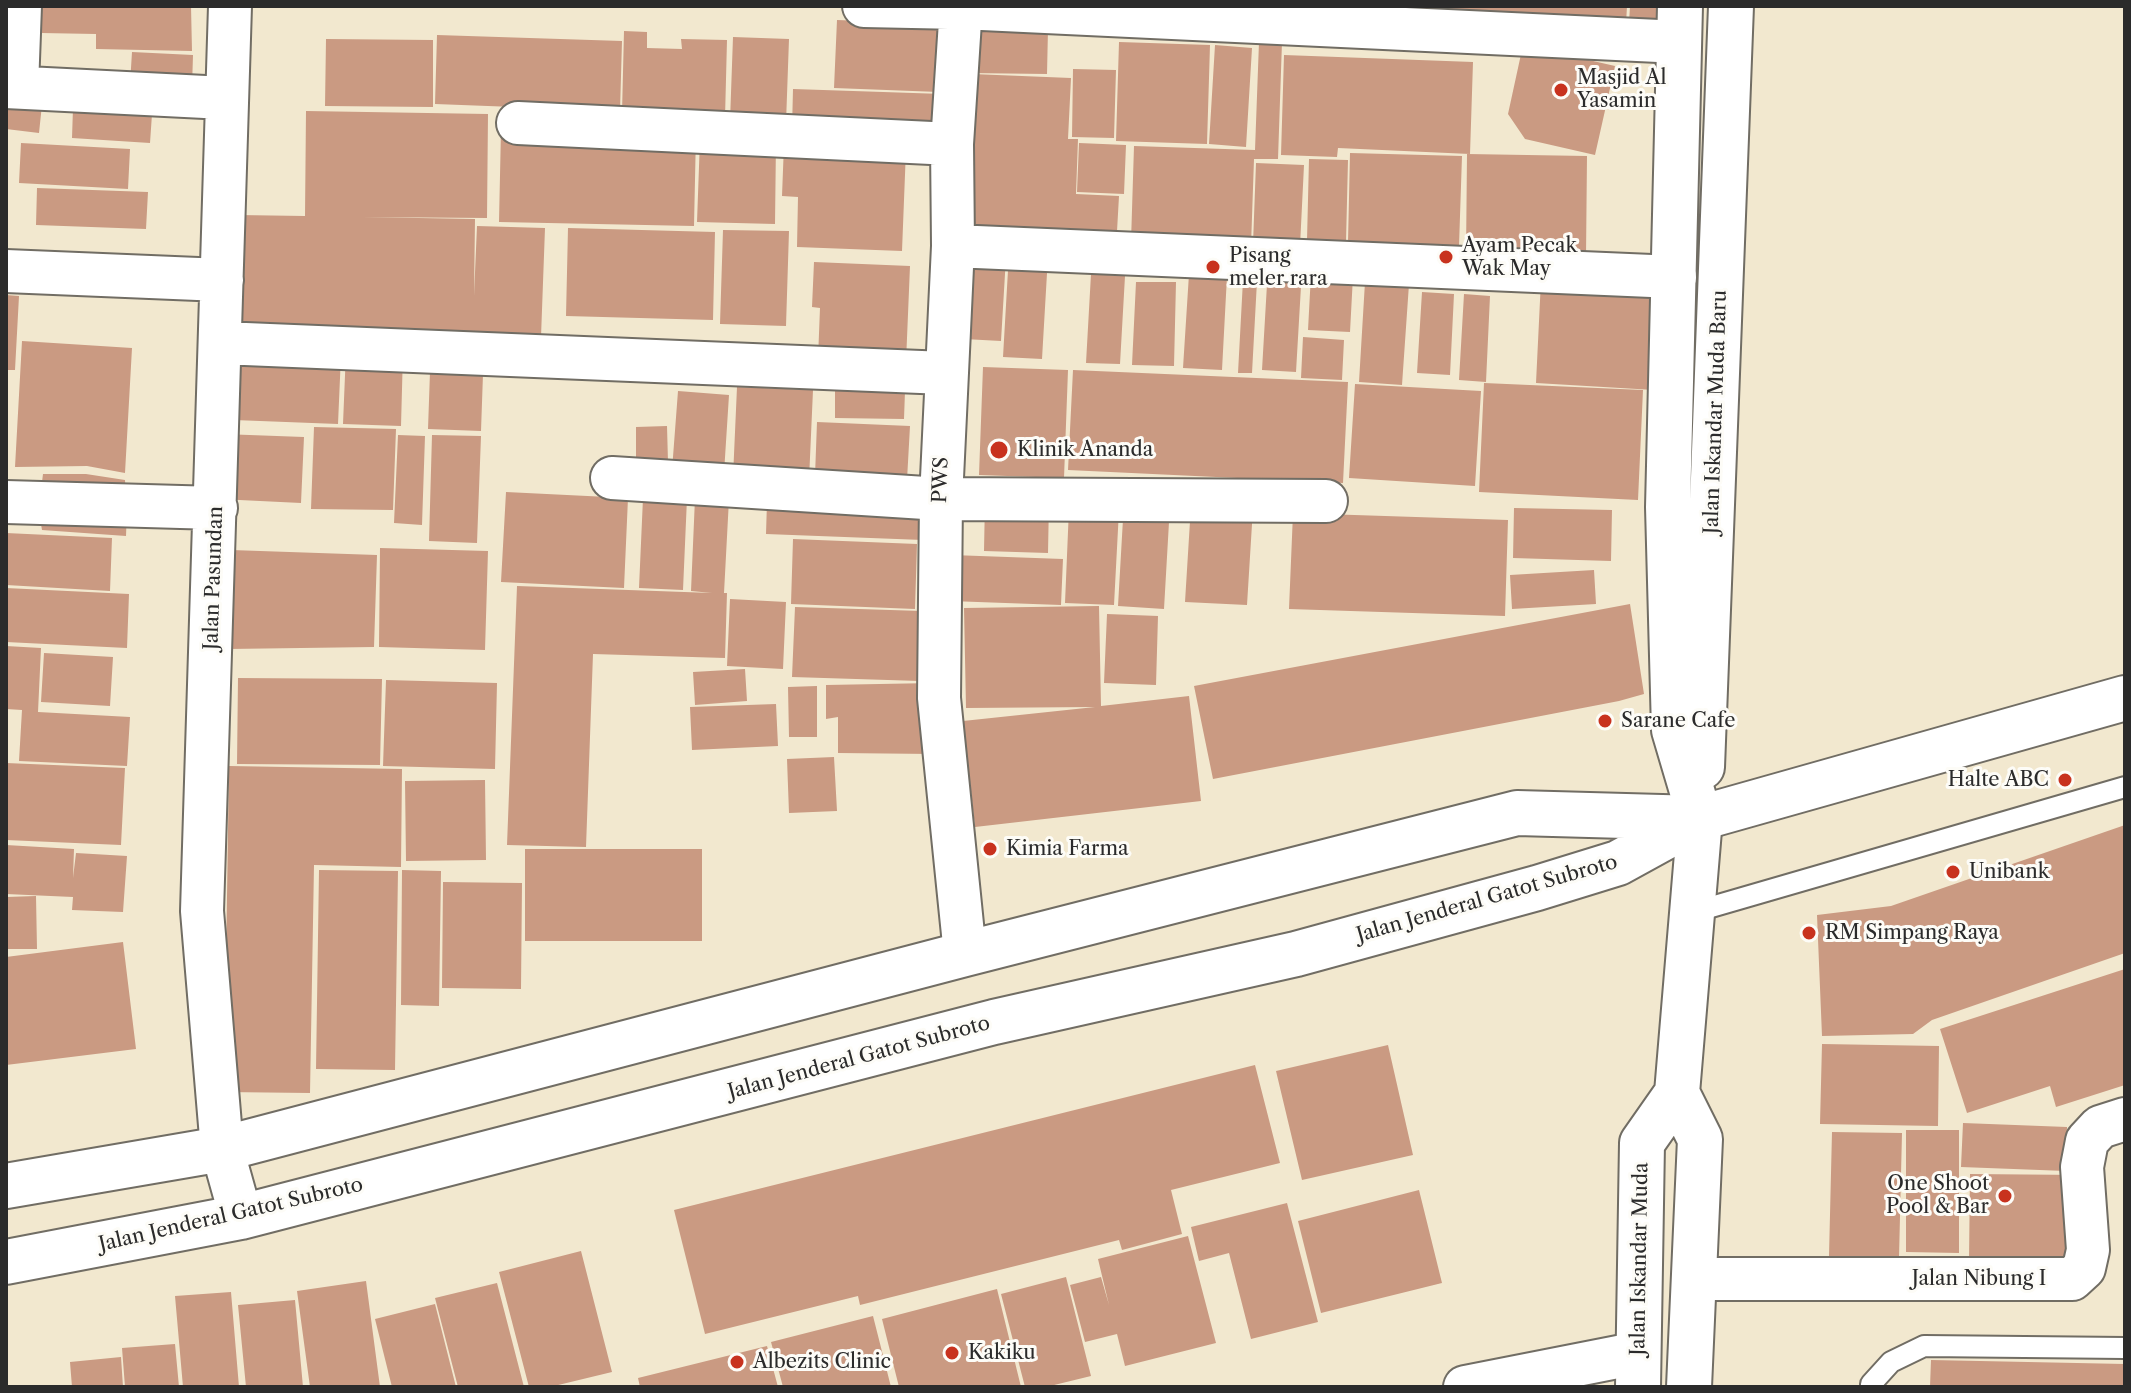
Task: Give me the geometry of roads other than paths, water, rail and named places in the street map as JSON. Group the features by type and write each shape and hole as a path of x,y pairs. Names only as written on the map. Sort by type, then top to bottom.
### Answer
{"main road":[{"name":"Jalan Iskandar Muda Baru","path":"1700,818 1731,6"},
{"path":"1680,24 1668,507 1674,730 1700,818"},
{"path":"1678,112 1726,114"},
{"name":"Jalan Jenderal Gatot Subroto","path":"6,1262 241,1217 994,1022 1296,954 1522,893 1618,863 1700,818 2125,698"},
{"name":"Jalan Jenderal Gatot Subroto","path":"6,1186 222,1149 1517,813 1700,818"},
{"name":"Jalan Iskandar Muda","path":"1638,1370 1642,1143 1677,1093 1700,818"},
{"path":"1677,1093 1700,1139 1689,1387"}],"street":[{"path":"20,6 11,87 225,98"},
{"name":"Jalan Pasundan","path":"230,6 202,911 222,1149 241,1217"},
{"path":"864,6 1680,24"},
{"name":"PWS","path":"961,7 952,144 953,246 941,499 939,698 965,954"},
{"path":"518,123 952,144"},
{"path":"953,246 1675,277"},
{"path":"6,271 222,280"},
{"path":"221,343 945,373"},
{"path":"612,478 941,499 1326,501"},
{"path":"6,502 216,508"},
{"name":"Jalan Nibung I","path":"1696,1279 2072,1279 2084,1268 2088,1250 2082,1167 2087,1141 2100,1127 2125,1119"},
{"path":"1465,1387 1638,1370"}],"lane":[{"path":"1694,912 2125,787"},
{"path":"1871,1387 1891,1362 1924,1346 2125,1348"}],"place":[{"name":"Masjid Al Yasamin","path":"1561,90"},
{"name":"Ayam Pecak Wak May","path":"1446,257"},
{"name":"Pisang meler rara","path":"1213,267"},
{"name":"Klinik Ananda","path":"999,450"},
{"name":"Sarane Cafe","path":"1605,721"},
{"name":"Halte ABC","path":"2065,780"},
{"name":"Kimia Farma","path":"990,849"},
{"name":"Unibank","path":"1953,872"},
{"name":"RM Simpang Raya","path":"1809,933"},
{"name":"One Shoot Pool & Bar","path":"2005,1196"},
{"name":"Kakiku","path":"952,1353"},
{"name":"Albezits Clinic","path":"737,1362"}]}
